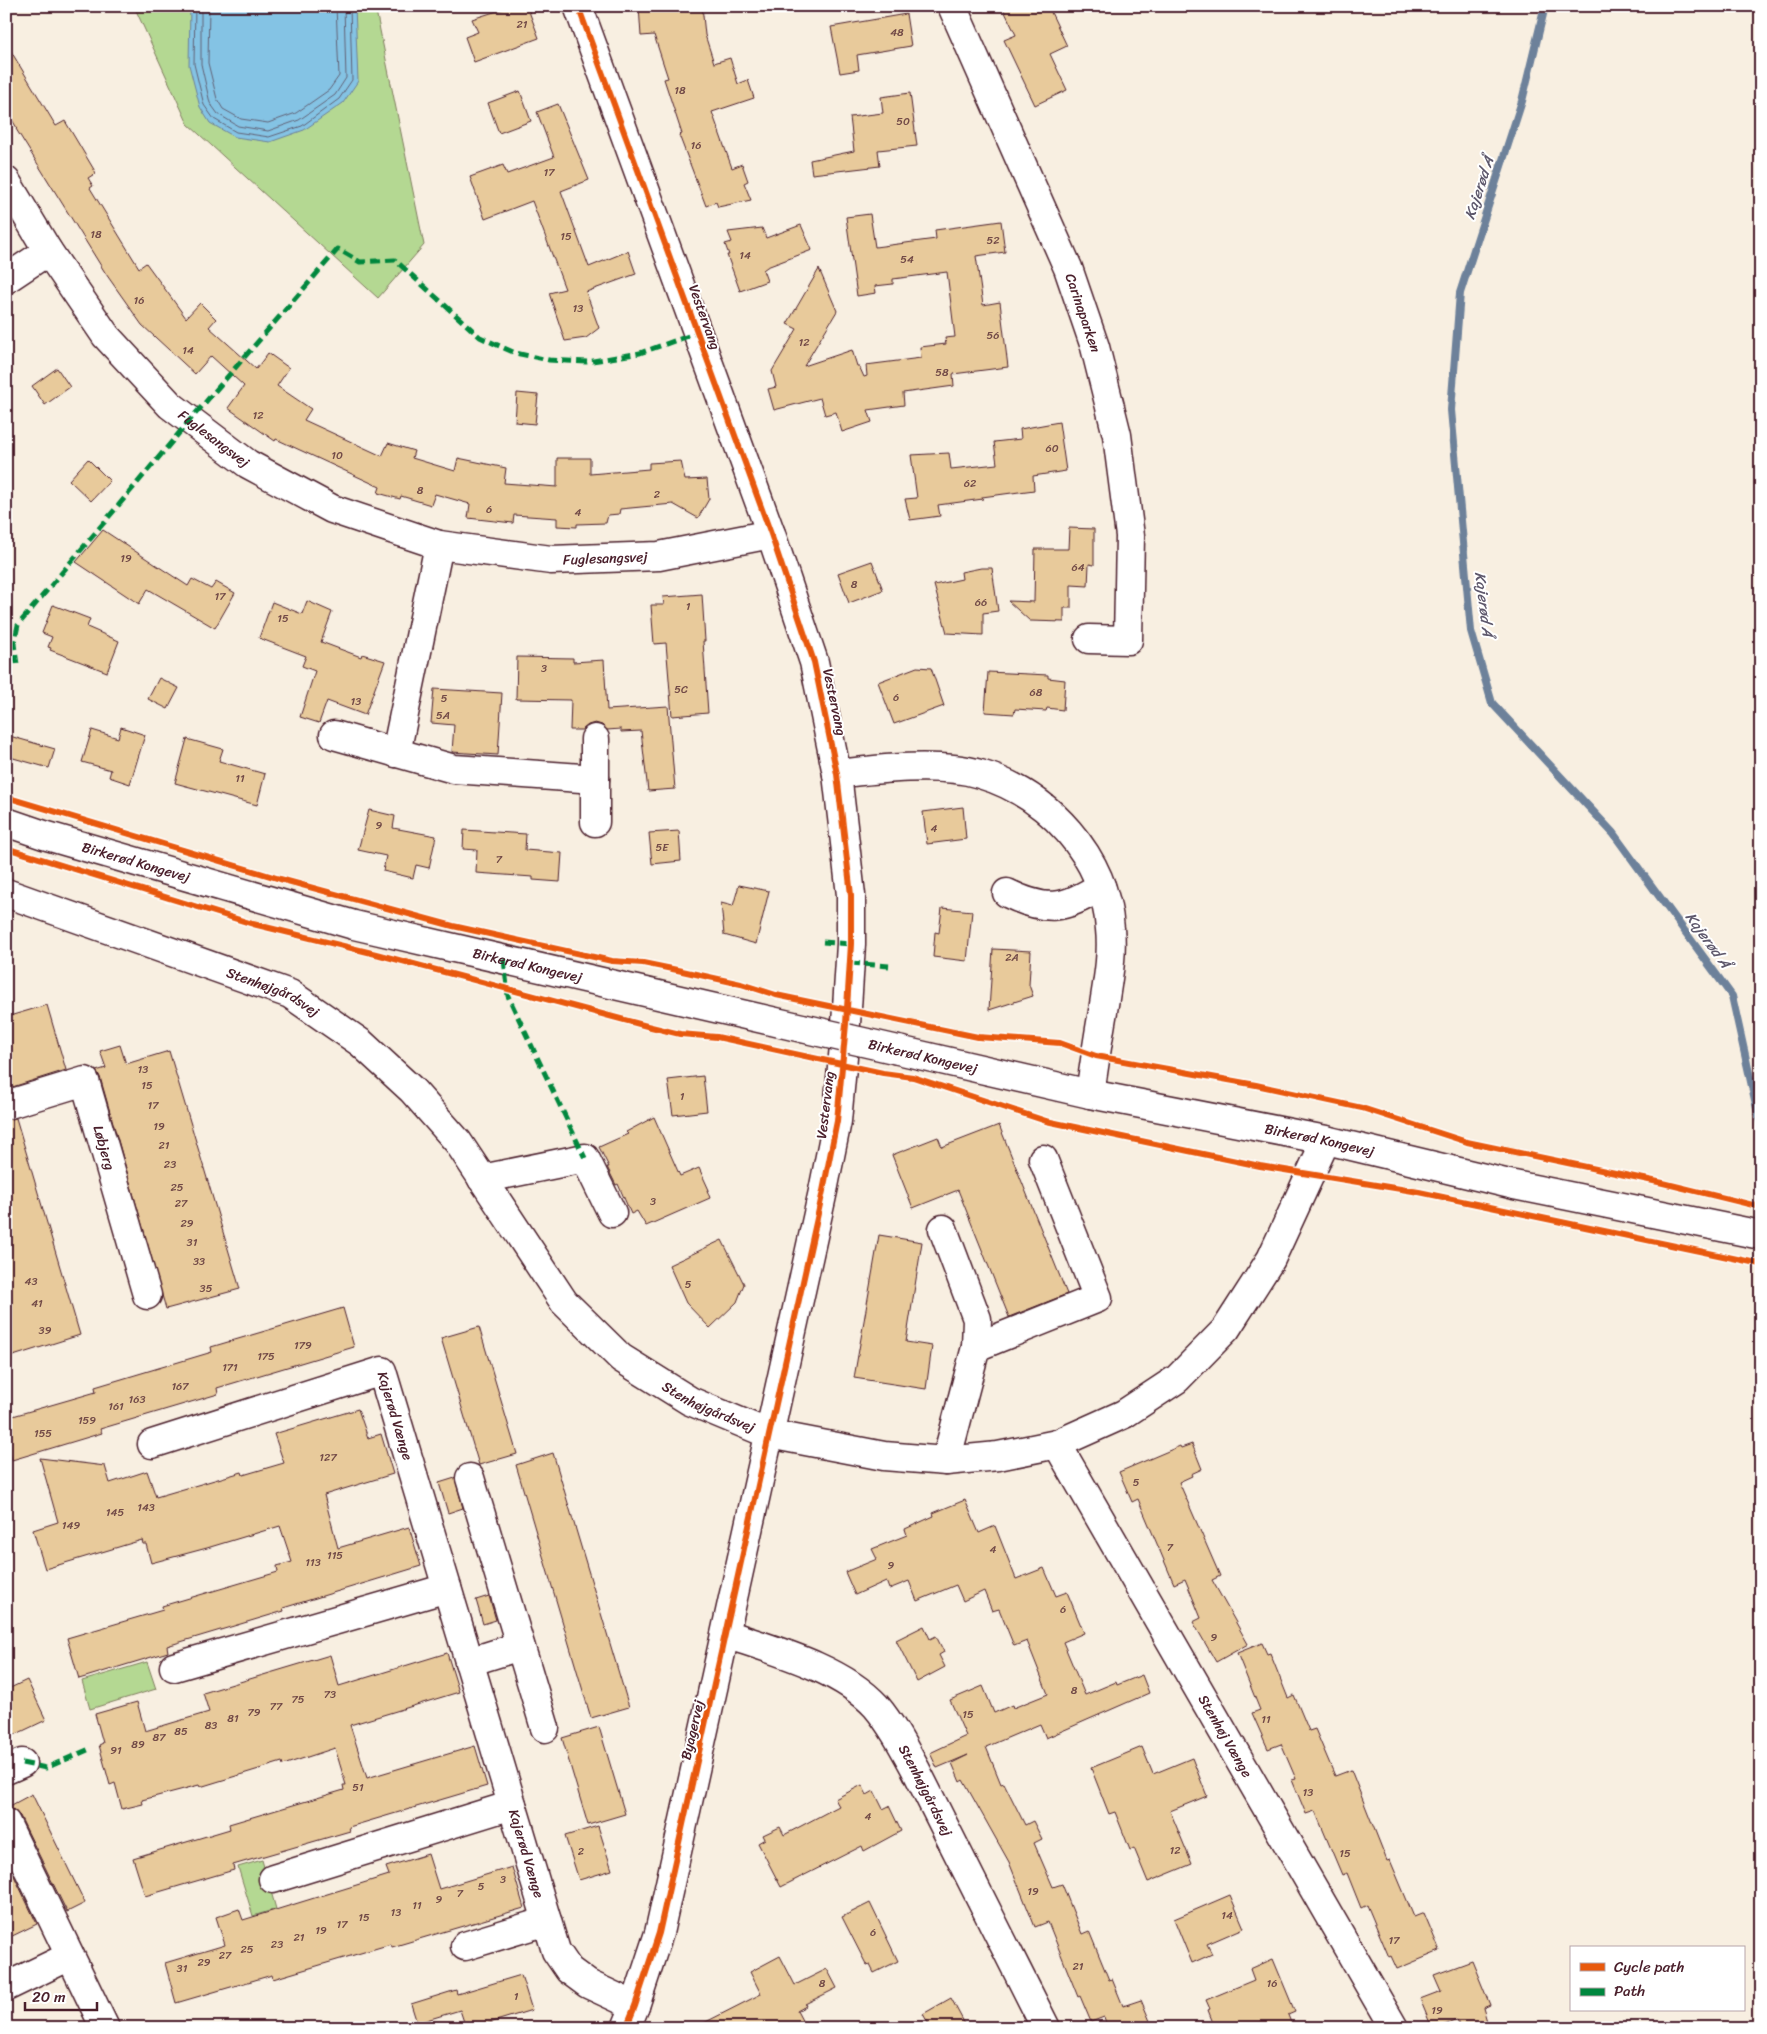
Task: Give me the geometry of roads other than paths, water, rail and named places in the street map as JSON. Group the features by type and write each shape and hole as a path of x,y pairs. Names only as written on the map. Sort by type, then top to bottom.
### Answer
{"street":[{"name":"Vestervang","path":"578,6 771,534 814,662 837,774 851,894 846,1024 837,1121 769,1434"},
{"name":"Carinaparken","path":"952,6 1068,268 1095,348 1118,435 1130,536 1128,640 1089,639"},
{"name":"Fuglesangsvej","path":"6,181 48,251 106,336 170,405 248,464 332,509 440,545 551,560 660,556 771,534"},
{"path":"6,279 48,251"},
{"path":"396,753 440,545"},
{"path":"334,735 454,769 595,778"},
{"path":"595,738 595,822"},
{"path":"837,774 936,768 979,774 1019,790 1054,815 1077,841 1101,886 1110,928 1109,971 1090,1094"},
{"name":"Birkerød Kongevej","path":"6,822 53,838 354,925 1090,1094 1326,1140 1514,1185 1761,1235"},
{"path":"1007,893 1030,904 1055,906 1080,900 1101,886"},
{"name":"Stenhøjgårdsvej","path":"6,894 290,994 361,1043 412,1090 458,1142 564,1302 620,1358 690,1402 769,1434 884,1456 946,1461 998,1456 1057,1444 1124,1414 1177,1379 1226,1329 1271,1259 1326,1140"},
{"name":"Løbjerg","path":"6,1105 85,1081 147,1295"},
{"path":"482,1179 585,1158 612,1213"},
{"path":"976,1347 1098,1298 1043,1159"},
{"path":"943,1229 977,1319 976,1347 946,1461"},
{"name":"Kajerød Vænge","path":"152,1444 382,1371 556,1951 569,1970 631,2017"},
{"name":"Byagervej","path":"631,2017 660,1933 769,1434"},
{"name":"Stenhøj Vænge","path":"1057,1444 1394,2028"},
{"path":"470,1478 545,1728"},
{"path":"174,1667 447,1588"},
{"name":"Stenhøjgårdsvej","path":"726,1634 806,1662 850,1684 875,1705 898,1737 1046,2028"},
{"path":"469,1662 520,1646"},
{"path":"273,1879 512,1805"},
{"path":"6,1823 105,2028"},
{"path":"465,1946 547,1920"},
{"path":"6,1987 70,1956"}],"water":[{"path":"190,6 355,6 358,81 343,103 304,130 270,142 235,137 210,123 200,107 189,65"}],"waterway":[{"name":"Kajerød Å","path":"1545,6 1522,101 1460,293 1451,410 1471,631 1492,703 1613,833 1732,996 1761,1127"}]}
